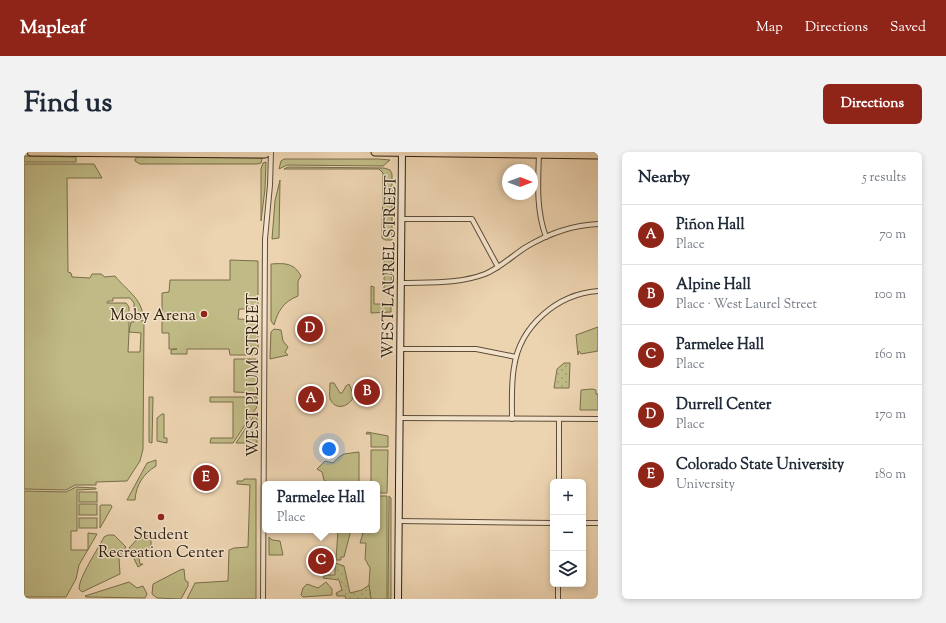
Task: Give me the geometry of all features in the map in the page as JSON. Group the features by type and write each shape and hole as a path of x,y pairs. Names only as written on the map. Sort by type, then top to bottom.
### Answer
{"main road":[{"path":"31,152 265,154 270,152"},
{"path":"376,152 539,154 586,153 598,155"},
{"name":"WEST LAUREL STREET","path":"398,599 402,152"}],"street":[{"name":"WEST PLUM STREET","path":"264,481 265,239 270,185 270,152"},
{"path":"539,154 538,207 540,223 546,237"},
{"path":"402,219 472,219 498,268"},
{"path":"401,283 466,280 498,268 527,246 546,237 570,228 598,224"},
{"path":"512,419 512,378 516,357 528,331 545,313 570,298 598,291"},
{"path":"400,349 476,349 516,357"},
{"path":"399,418 598,419"},
{"path":"559,419 559,479"},
{"path":"399,521 550,523"},
{"path":"586,523 598,523"},
{"name":"WEST PLUM STREET","path":"263,533 263,599"},
{"path":"558,587 558,599"}],"shaded area":[{"path":"24,156 76,157 76,162 24,162"},
{"path":"138,157 262,159 261,163 257,164 140,164 135,161"},
{"path":"284,159 390,160 383,166 287,165 279,169 281,161"},
{"path":"266,162 265,189 261,221 261,169 263,163"},
{"path":"24,164 94,164 102,178 67,178 68,272 71,273 72,277 90,278 92,274 101,274 105,277 115,276 133,295 140,305 143,318 134,318 134,303 130,298 113,298 113,301 108,301 107,303 126,303 129,307 129,332 131,322 134,322 134,320 144,321 143,449 140,461 127,481 96,482 96,485 75,485 66,490 24,489","holes":["129,332 141,333 140,352 128,352"]},
{"path":"288,167 384,168 390,170 392,174 392,240 385,240 382,238 383,173 379,169 284,169"},
{"path":"280,180 279,238 272,239 275,201"},
{"path":"384,259 392,259 391,288 384,289"},
{"name":"Moby Arena","path":"230,260 258,261 258,309 239,309 238,319 258,320 258,355 230,355 229,349 187,349 187,354 171,354 171,350 177,349 169,349 169,333 162,333 162,293 169,292 170,280 230,280"},
{"path":"271,264 292,266 301,276 298,281 298,296 285,304 277,315 274,325 271,321"},
{"path":"371,286 374,287 374,304 391,304 391,312 371,313"},
{"path":"598,327 598,351 581,354 579,351 578,355 576,335"},
{"path":"274,329 281,330 283,341 288,347 285,352 288,355 270,359 271,332"},
{"path":"234,359 257,359 257,393 234,392"},
{"path":"564,363 570,363 569,388 554,388 557,369"},
{"path":"330,383 334,383 340,393 342,393 349,384 354,396 352,400 343,406 333,403 330,399"},
{"path":"581,390 596,390 596,394 598,394 598,410 580,410"},
{"path":"149,397 153,397 152,443 149,442"},
{"path":"210,397 257,397 257,407 233,443 210,443 211,438 233,438 233,402 210,402"},
{"path":"257,411 257,443 236,443"},
{"path":"164,414 164,438 167,438 167,443 157,441 157,418"},
{"path":"367,432 388,436 388,447 371,447 371,434 366,434"},
{"path":"371,450 388,450 387,493 380,493 380,481 371,481"},
{"path":"359,452 359,481 324,480 322,472 317,469 325,461 333,463 344,454"},
{"path":"156,460 156,466 141,480 137,489 135,500 127,500 147,463"},
{"path":"244,479 256,479 256,599 187,599 195,583 228,581 229,550 248,547 250,485 237,484 237,481 243,481"},
{"path":"76,487 96,489 77,490 77,531 71,531 71,550 88,550 79,565 76,579 66,597 24,597 24,491 66,492"},
{"path":"79,492 97,492 97,502 79,502"},
{"path":"380,496 387,496 387,599 371,599 369,585 370,568 365,559 366,543 360,543 363,533 380,533"},
{"path":"389,496 391,498 391,599 388,599"},
{"path":"79,504 97,504 97,515 79,515"},
{"path":"111,505 112,507 100,528 100,506"},
{"path":"79,518 97,518 97,528 79,528"},
{"path":"88,533 97,534 88,550"},
{"path":"338,533 350,533 344,557 341,557 341,560 336,560"},
{"path":"114,535 126,547 119,558 120,574 82,592 79,589 82,578 104,537"},
{"path":"140,536 148,536 151,539 151,551 138,552 140,564 143,564 138,567 129,548"},
{"path":"269,537 272,540 280,541 283,555 269,555"},
{"path":"335,563 344,566 350,593 362,590 369,585 371,599 346,599 345,596 337,596 336,593 342,590 339,580 323,578 325,575 335,575"},
{"path":"184,569 185,580 188,582 188,586 181,599 157,598 152,594 153,584"},
{"path":"129,582 137,588 143,586 147,594 145,598 85,596"},
{"path":"326,582 332,589 332,595 303,597 301,595 303,588 307,584 318,588"}],"place":[{"name":"Moby Arena","path":"204,314"},
{"name":"Durrell Center","path":"310,329"},
{"name":"Alpine Hall","path":"367,392"},
{"name":"Piñon Hall","path":"311,399"},
{"name":"Colorado State University","path":"206,478"},
{"name":"Student Recreation Center","path":"161,517"},
{"name":"Parmelee Hall","path":"321,561"}]}
